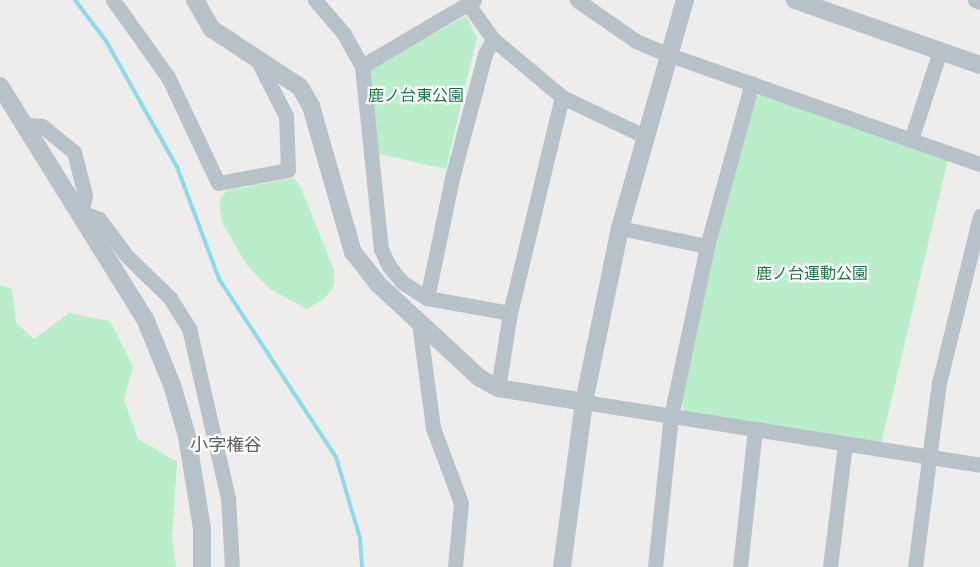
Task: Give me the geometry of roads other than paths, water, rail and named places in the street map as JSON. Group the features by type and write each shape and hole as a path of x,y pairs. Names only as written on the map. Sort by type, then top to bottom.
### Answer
{"street":[{"path":"113,0 168,77 218,183 288,170 286,116 256,57"},
{"path":"195,0 212,29 300,87 310,106 353,252 378,284 480,378 498,388 980,465"},
{"path":"315,0 344,34 362,66 381,249 402,282 427,298 510,313"},
{"path":"577,0 636,41 667,54 980,164"},
{"path":"562,567 584,402 620,228 667,54 685,0"},
{"path":"795,0 980,65"},
{"path":"975,0 980,2"},
{"path":"362,66 471,2 494,39 562,97 644,136"},
{"path":"427,298 455,167 485,54 494,39"},
{"path":"911,140 940,51"},
{"path":"655,567 670,416 707,246 752,83"},
{"path":"0,86 27,125 133,295 172,385 195,477 202,529 202,567"},
{"path":"498,388 510,313 562,97"},
{"path":"27,125 42,126 74,152 85,195 81,212"},
{"path":"81,212 99,219 126,255 170,298 189,328 228,498 232,567"},
{"path":"915,567 927,457 958,295 980,216"},
{"path":"620,228 707,246"},
{"path":"419,323 433,428 461,503 455,567"},
{"path":"740,567 755,429"},
{"path":"830,567 845,444"}],"waterway":[{"path":"75,0 106,41 177,167 219,279 336,457 360,538 362,567"}],"district":[{"name":"小字権谷","path":"226,445"}],"park label":[{"name":"鹿ノ台東公園","path":"416,96"},
{"name":"鹿ノ台運動公園","path":"812,274"}]}
